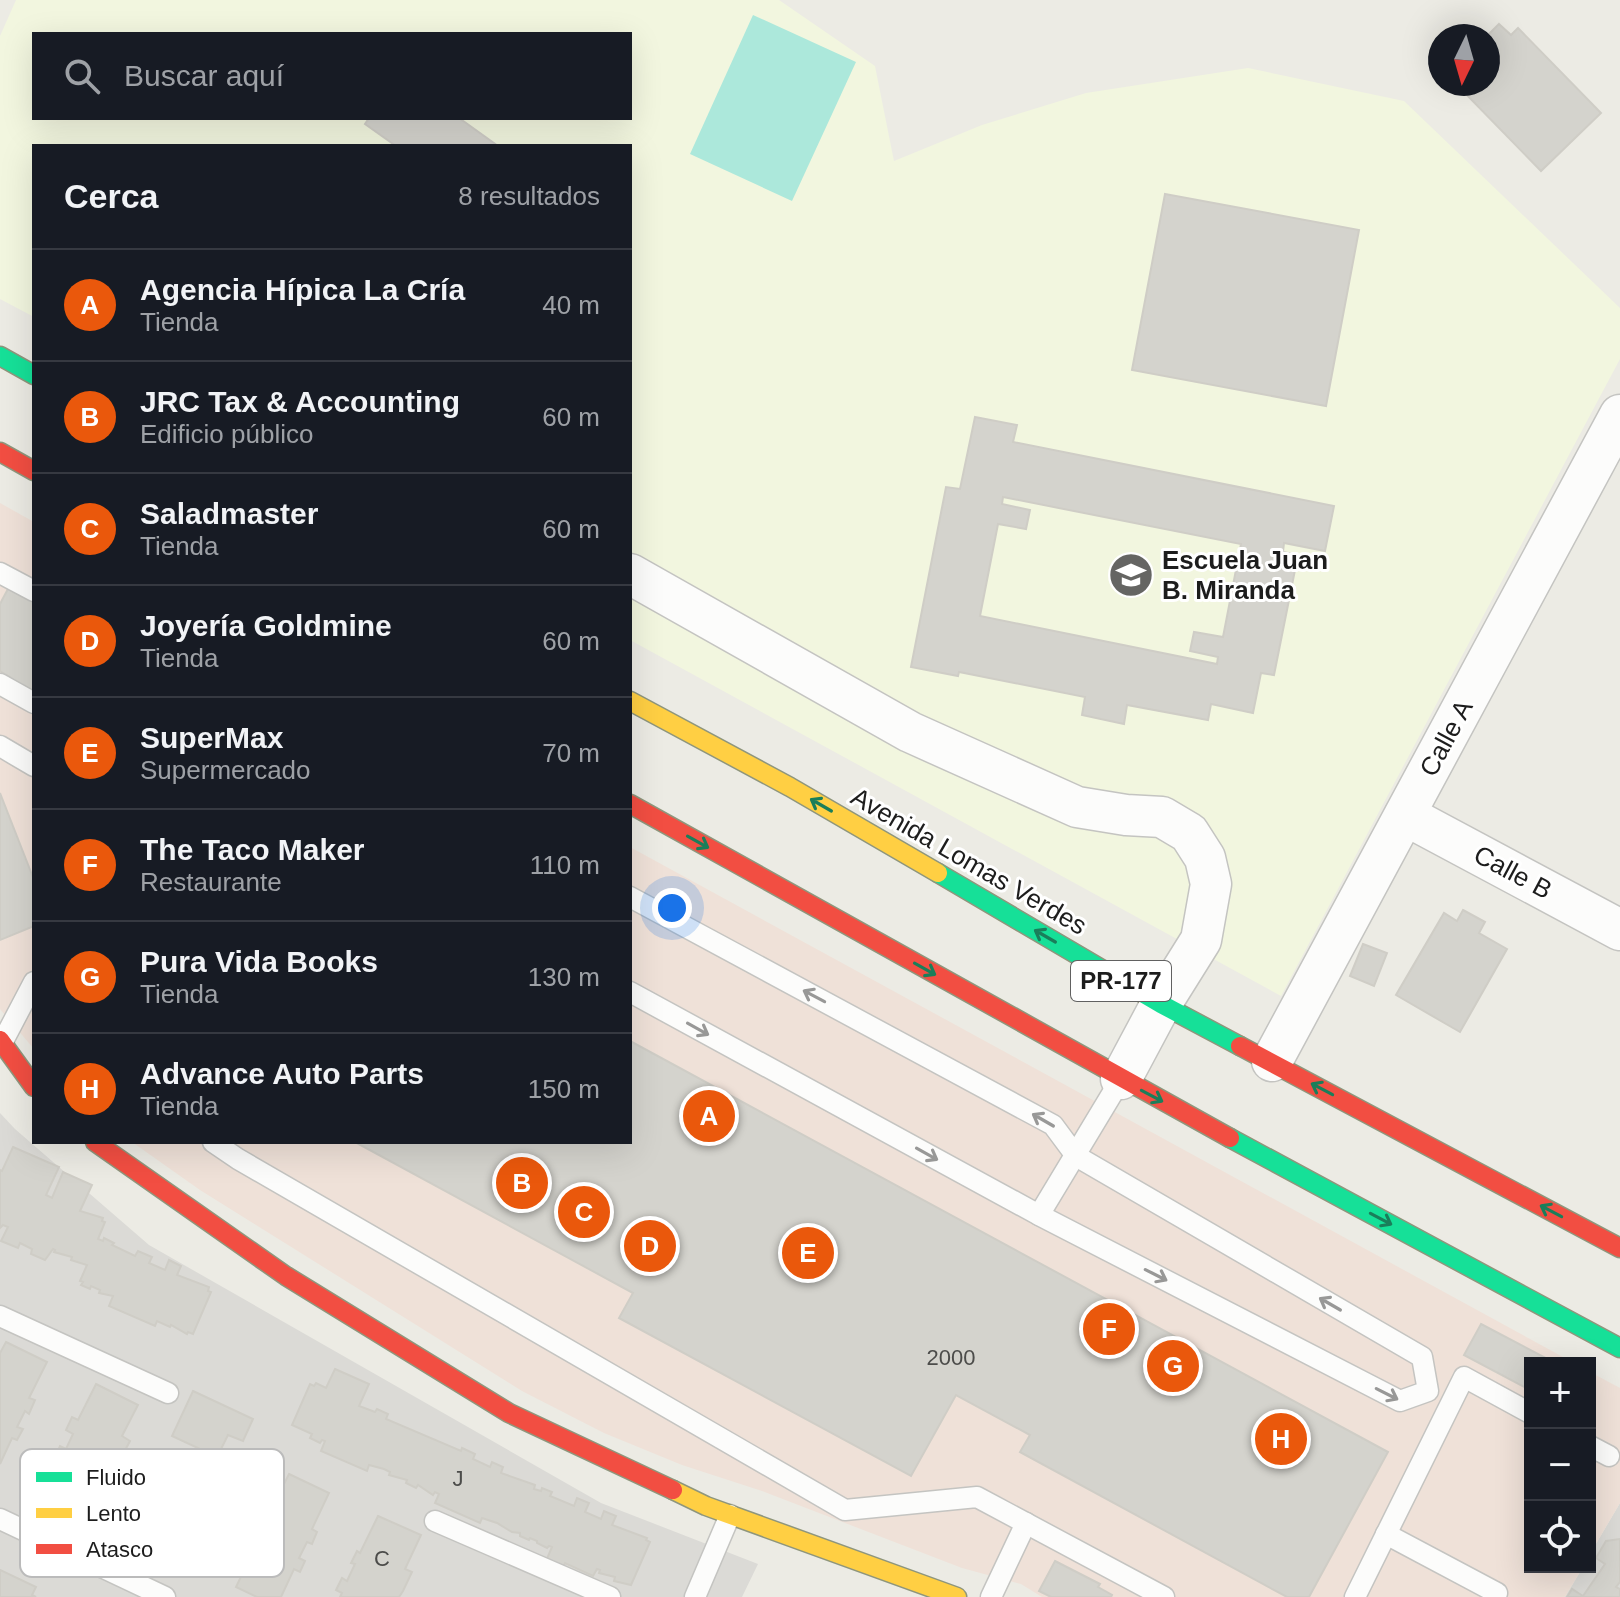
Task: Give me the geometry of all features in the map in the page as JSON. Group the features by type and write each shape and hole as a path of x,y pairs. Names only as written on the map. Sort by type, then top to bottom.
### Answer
{"main road":[{"path":"0,356 32,374"},
{"path":"0,452 32,470"},
{"name":"Avenida Lomas Verdes","path":"632,702 790,787 1161,1004 1620,1248"},
{"path":"632,805 1121,1079 1620,1348"},
{"path":"1,1041 32,1084"},
{"path":"98,1144 286,1276 509,1413 730,1515 957,1597"}],"street":[{"name":"Calle A","path":"1272,1061 1620,415"},
{"path":"632,575 910,732 1077,807 1162,817 1189,833 1205,858 1211,884 1201,940 1161,1004 1121,1079"},
{"name":"Calle B","path":"1405,815 1620,930"}],"lane":[{"path":"0,573 32,590"},
{"path":"0,684 32,702"},
{"path":"0,746 32,765"},
{"path":"632,898 1053,1125 1076,1156 1422,1357 1428,1391"},
{"path":"1,1041 26,1016 32,990"},
{"path":"632,993 1039,1215 1400,1401 1428,1391 1451,1403"},
{"path":"1039,1215 1121,1079"},
{"path":"216,1144 845,1510 977,1497 1164,1597"},
{"path":"0,1316 168,1393"},
{"path":"1355,1597 1464,1377 1524,1410"},
{"path":"1596,1449 1609,1456"},
{"path":"828,1549 845,1510"},
{"path":"695,1597 730,1515"},
{"path":"0,1519 20,1528"},
{"path":"435,1521 610,1597"},
{"path":"991,1597 1026,1523"},
{"path":"1386,1534 1497,1593"},
{"path":"123,1577 165,1597"}],"shaded area":[{"path":"16,0 779,0 875,66 894,161 982,125 1086,93 1248,68 1404,101 1620,308 1620,359 1281,996 632,641 632,144 32,144 32,316 0,299 0,36"},
{"path":"753,15 856,62 792,201 690,154"},
{"path":"0,503 32,521 32,1047 0,1009"},
{"path":"632,848 1563,1357 1524,1357 1524,1573 1579,1573 1565,1597 1042,1597 1021,1584 962,1568 762,1491 682,1465 604,1433 522,1391 200,1190 135,1144 632,1144"},
{"path":"0,1113 149,1245 601,1503 758,1564 742,1597 0,1597"},
{"path":"1596,1375 1620,1388 1620,1503 1596,1544"},
{"path":"1620,1503 1620,1597 1565,1597 1579,1573 1596,1573 1596,1544"}],"building":[{"path":"1500,25 1511,35 1518,28 1601,113 1541,171 1468,96 1500,96"},
{"path":"368,120 462,120 495,144 393,144 365,124"},
{"path":"1165,194 1359,230 1326,406 1132,370"},
{"path":"975,417 1017,425 1013,442 1334,506 1325,551 1284,543 1283,552 1298,555 1274,675 1261,673 1253,713 1211,704 1208,720 1127,705 1124,724 1082,715 1085,697 959,672 958,676 911,667 946,487 960,489","holes":["1003,497 1241,544 1223,637 1194,632 1190,651 1218,657 1217,664 980,616 998,524 1026,529 1030,510 1002,504"]},
{"path":"10,585 32,596 32,695 7,682 10,677 0,671 0,604"},
{"path":"0,793 32,875 32,927 0,940"},
{"path":"1463,910 1485,922 1479,933 1507,949 1460,1032 1396,995 1444,913 1457,921"},
{"path":"1363,944 1387,953 1374,986 1350,976"},
{"path":"632,1042 1388,1452 1309,1597 1287,1597 1020,1452 1030,1435 956,1395 911,1476 619,1318 633,1293 359,1144 632,1144"},
{"path":"13,1147 59,1167 46,1195 52,1198 63,1172 92,1185 80,1211 103,1218 105,1222 98,1239 103,1241 104,1238 135,1256 138,1251 152,1257 149,1263 165,1270 169,1260 181,1266 177,1275 209,1287 208,1291 211,1292 193,1334 157,1321 155,1326 109,1306 113,1296 81,1285 87,1265 71,1260 72,1257 53,1249 45,1260 31,1254 32,1249 20,1243 18,1248 1,1241 8,1227 3,1225 0,1228 0,1170"},
{"path":"1481,1324 1544,1357 1524,1357 1524,1387 1464,1355"},
{"path":"6,1342 47,1362 29,1398 35,1400 29,1414 25,1411 17,1427 23,1429 17,1440 12,1438 0,1464 0,1353"},
{"path":"335,1369 369,1384 359,1406 375,1412 377,1409 388,1414 386,1419 475,1454 473,1459 490,1467 492,1462 503,1467 501,1473 535,1485 534,1489 552,1492 550,1496 574,1506 577,1498 589,1503 585,1512 601,1519 604,1511 616,1516 612,1525 647,1538 650,1542 631,1585 614,1581 615,1577 599,1573 597,1569 593,1576 565,1563 563,1568 546,1561 552,1547 547,1548 497,1523 482,1518 480,1523 435,1503 439,1494 435,1492 433,1495 418,1485 416,1488 406,1483 407,1480 389,1475 390,1472 384,1469 369,1465 367,1471 321,1451 325,1441 320,1443 310,1438 312,1434 292,1425 310,1384 314,1386 316,1383 326,1388"},
{"path":"96,1384 138,1405 122,1436 130,1441 126,1449 66,1449 73,1434 66,1430 72,1417 78,1420"},
{"path":"193,1391 253,1419 243,1441 228,1435 221,1449 200,1449 172,1436"},
{"path":"289,1474 329,1493 312,1529 317,1532 312,1544 307,1542 299,1558 305,1561 300,1572 294,1569 281,1597 257,1597 236,1587 241,1577 284,1577 284,1484"},
{"path":"378,1516 421,1535 405,1569 412,1572 399,1597 340,1597 342,1593 336,1590 342,1578 347,1581 355,1564 351,1563 357,1551 360,1553"},
{"path":"1620,1539 1620,1582 1616,1587 1620,1589 1620,1597 1567,1597 1572,1589 1583,1596 1605,1564 1596,1558 1606,1541"},
{"path":"1055,1561 1100,1584 1098,1587 1111,1597 1051,1597 1039,1591"},
{"path":"0,1570 36,1587 32,1595 36,1597 0,1597"}],"traffic: fast":[{"path":"0,356 32,374"},
{"path":"938,873 1161,1004 1240,1046"},
{"path":"1230,1138 1620,1348"}],"traffic: slow":[{"path":"632,702 790,787 938,873"},
{"path":"673,1490 706,1506 957,1597"}],"traffic: jam":[{"path":"0,452 32,470"},
{"path":"632,805 1230,1138"},
{"path":"0,1040 32,1084"},
{"path":"1240,1046 1620,1248"},
{"path":"98,1144 286,1276 509,1413 673,1490"}],"place":[{"name":"Escuela Juan B. Miranda","path":"1131,575"},
{"name":"Agencia Hípica La Cría","path":"709,1116"},
{"name":"JRC Tax & Accounting","path":"522,1183"},
{"name":"Saladmaster","path":"584,1212"},
{"name":"Joyería Goldmine","path":"650,1246"},
{"name":"SuperMax","path":"808,1253"},
{"name":"The Taco Maker","path":"1109,1329"},
{"name":"Pura Vida Books","path":"1173,1366"},
{"name":"Advance Auto Parts","path":"1281,1439"}]}
